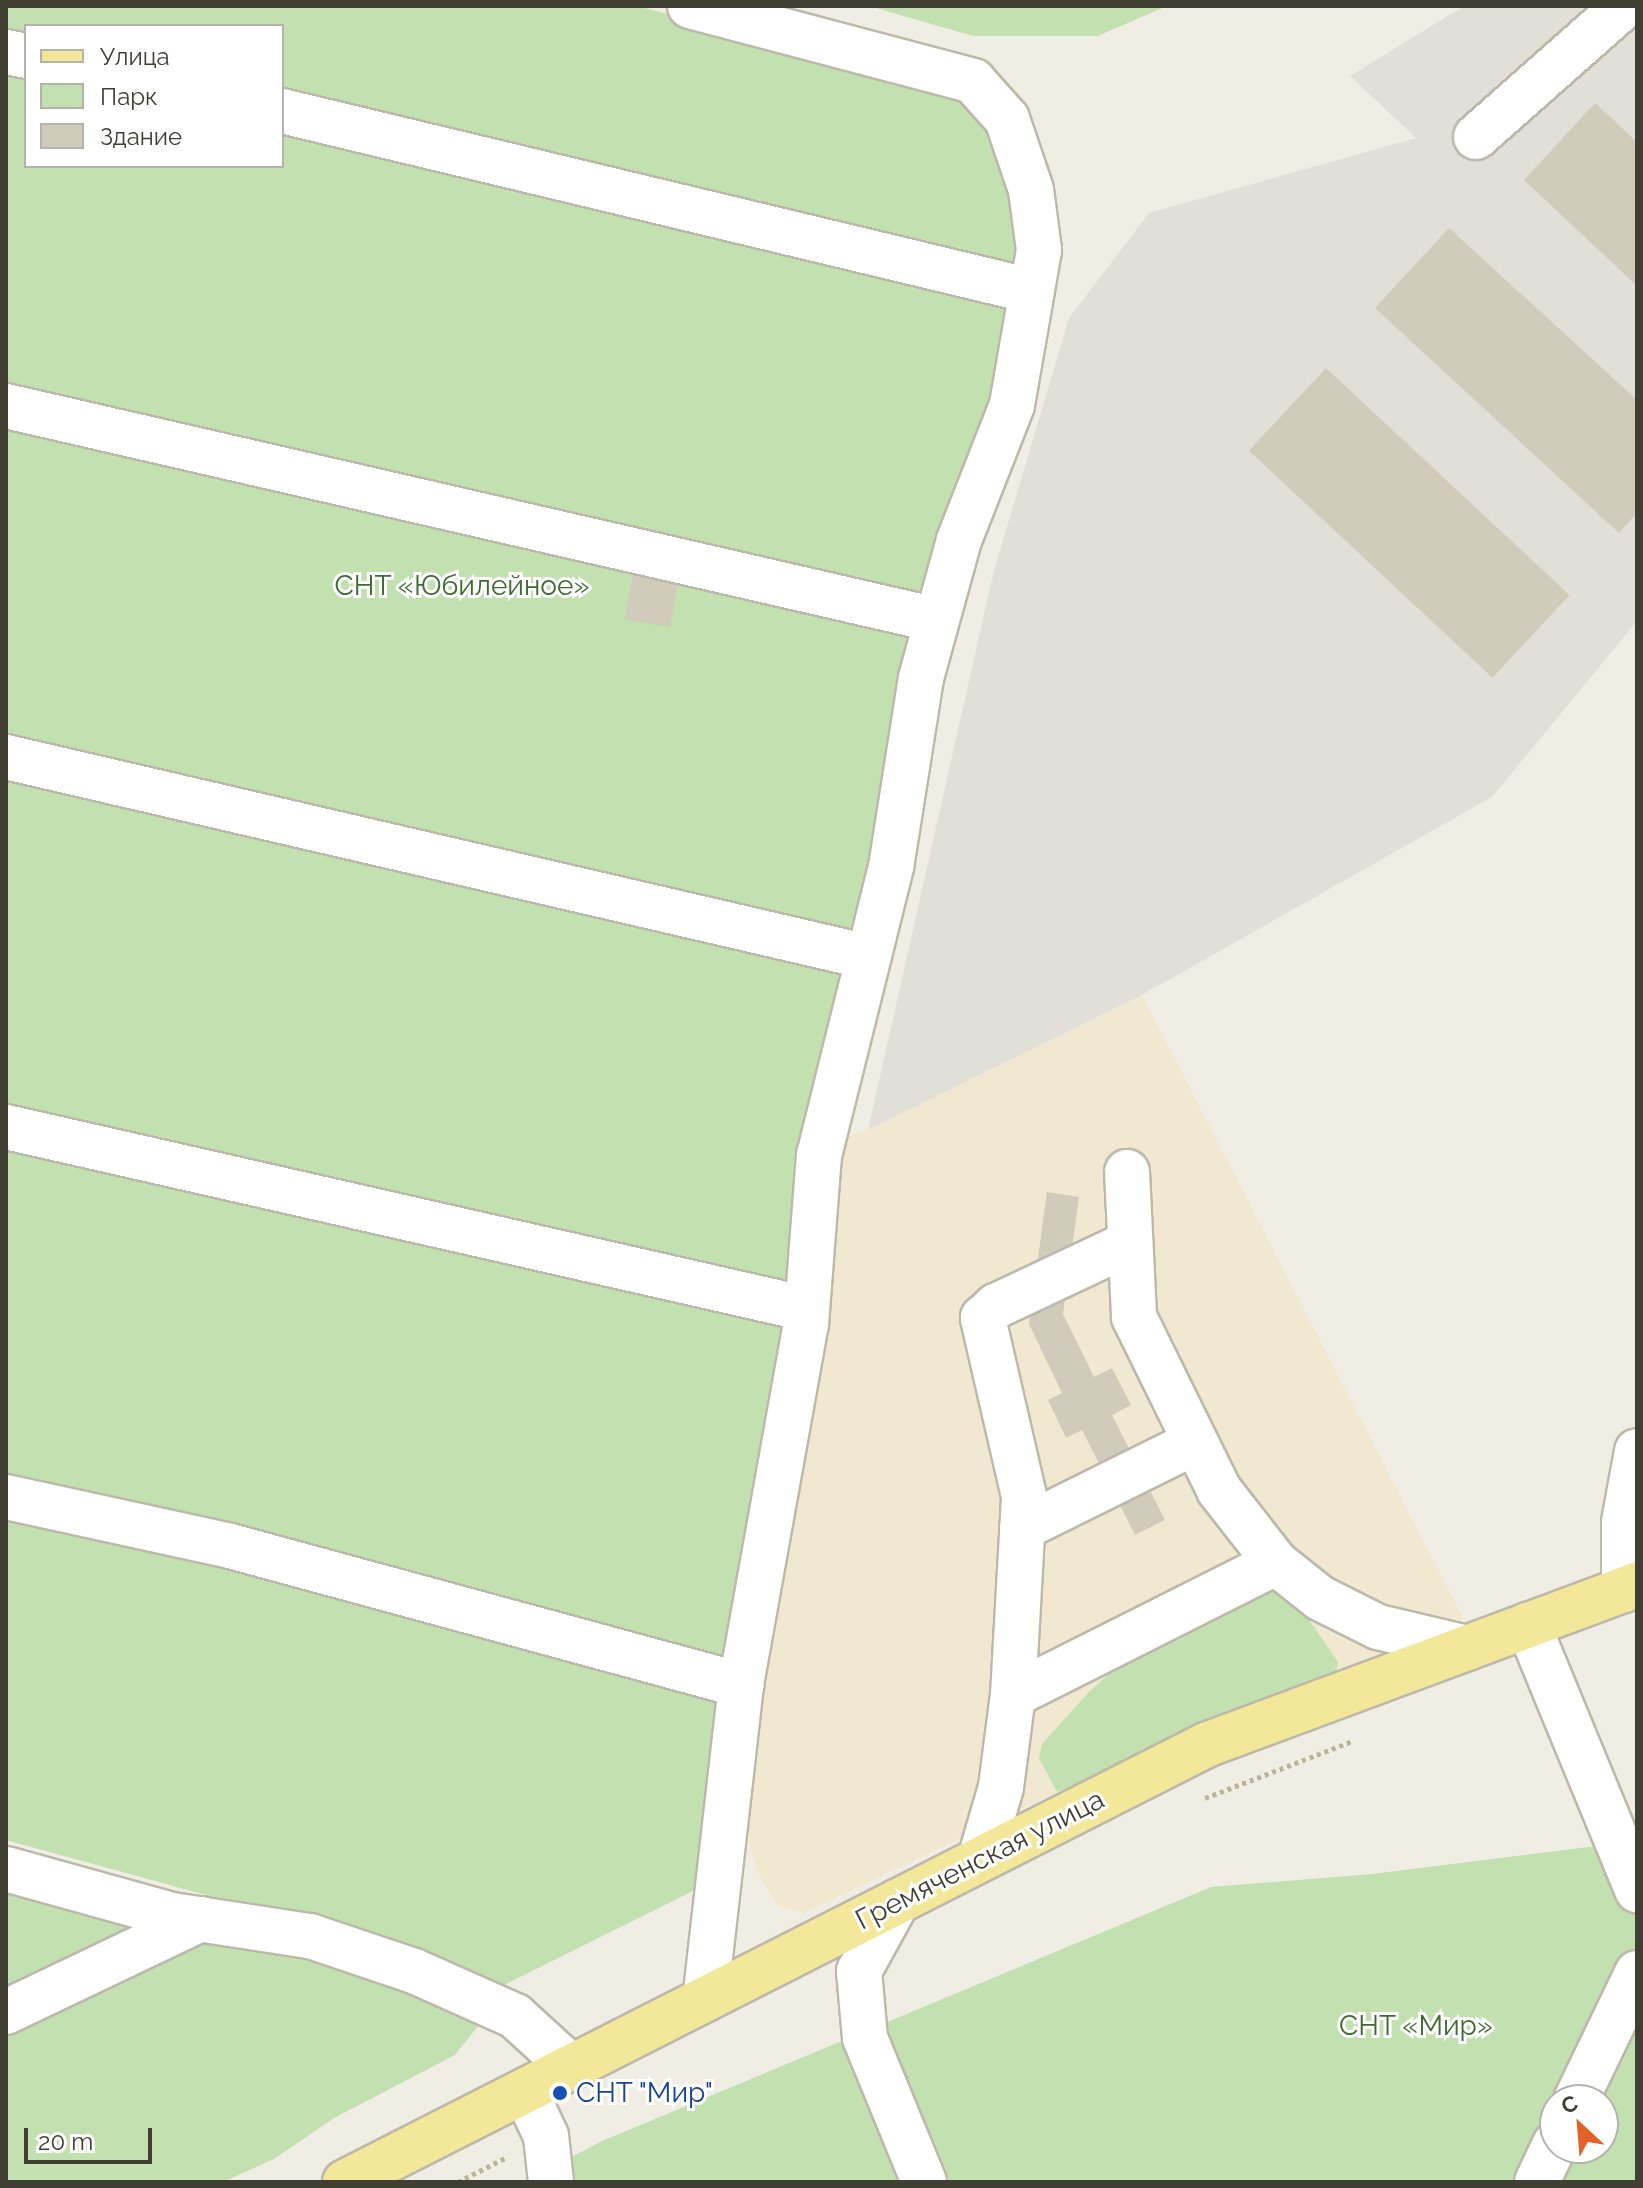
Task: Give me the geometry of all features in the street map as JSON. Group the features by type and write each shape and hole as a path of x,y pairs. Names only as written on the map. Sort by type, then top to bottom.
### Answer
{"main road":[{"name":"Гремяченская улица","path":"345,2182 1206,1745 1630,1587"}],"street":[{"path":"690,6 973,81 1007,119 1031,190 1035,270 1012,405 959,540 921,678 891,867 819,1155 807,1309 741,1685 705,1999"},
{"path":"1476,137 1624,6"},
{"path":"284,111 972,273 1035,270"},
{"path":"6,406 937,620"},
{"path":"6,757 868,957"},
{"path":"6,1127 807,1309"},
{"path":"1127,1172 1134,1317 1219,1490 1276,1563 1320,1598 1378,1627 1467,1648"},
{"path":"980,1859 1001,1787 1013,1695 1024,1496 983,1318 996,1306 1130,1243"},
{"path":"1022,1528 1195,1442"},
{"path":"1630,1587 1624,1522 1637,1451"},
{"path":"6,1497 230,1546 741,1685"},
{"path":"1013,1695 1276,1563"},
{"path":"1528,1625 1637,1890"},
{"path":"6,1869 201,1919 310,1936 414,1971 515,2016 571,2067"},
{"path":"897,1902 859,1971 865,2038 924,2182"},
{"path":"6,2012 201,1919"},
{"path":"1584,2084 1637,1973"},
{"path":"525,2091 546,2136 551,2182"}],"path":[{"path":"1193,1803 1369,1735"},
{"path":"458,2182 546,2136"}],"shaded area":[{"path":"1464,6 1637,6 1637,621 1492,797 1142,995 868,1130 993,574 1069,318 1149,213 1416,138 1350,76"},
{"path":"1142,995 1463,1618 1057,1792 804,1913 778,1906 759,1875 749,1844 754,1691 840,1139 868,1130"}],"green space":[{"name":"СНТ «Юбилейное»","path":"6,6 637,6 960,89 1007,155 1023,255 1002,393 920,620 701,1887 488,1993 409,1951 6,1840"},
{"path":"869,6 1167,6 1098,36 973,36"},
{"path":"1268,1587 1282,1587 1299,1605 1338,1662 1336,1673 1057,1792 1039,1758 1042,1744 1089,1692 1122,1662"},
{"name":"СНТ «Мир»","path":"1637,1841 1637,2182 524,2182 602,2141 1211,1887 1372,1874"},
{"path":"6,1890 312,1948 482,2021 455,2055 334,2118 274,2159 223,2182 6,2182"}],"building":[{"path":"1595,103 1637,142 1637,286 1524,180"},
{"path":"1449,228 1637,400 1637,513 1619,533 1375,308"},
{"path":"1326,368 1570,595 1492,678 1249,451"},
{"path":"633,573 678,581 670,627 625,619"},
{"path":"1047,1192 1079,1197 1063,1314 1094,1377 1112,1368 1131,1405 1112,1415 1165,1520 1135,1535 1082,1430 1066,1438 1048,1400 1062,1393 1029,1324"}],"place":[{"name":"СНТ \"Мир\"","path":"560,2093"}]}
